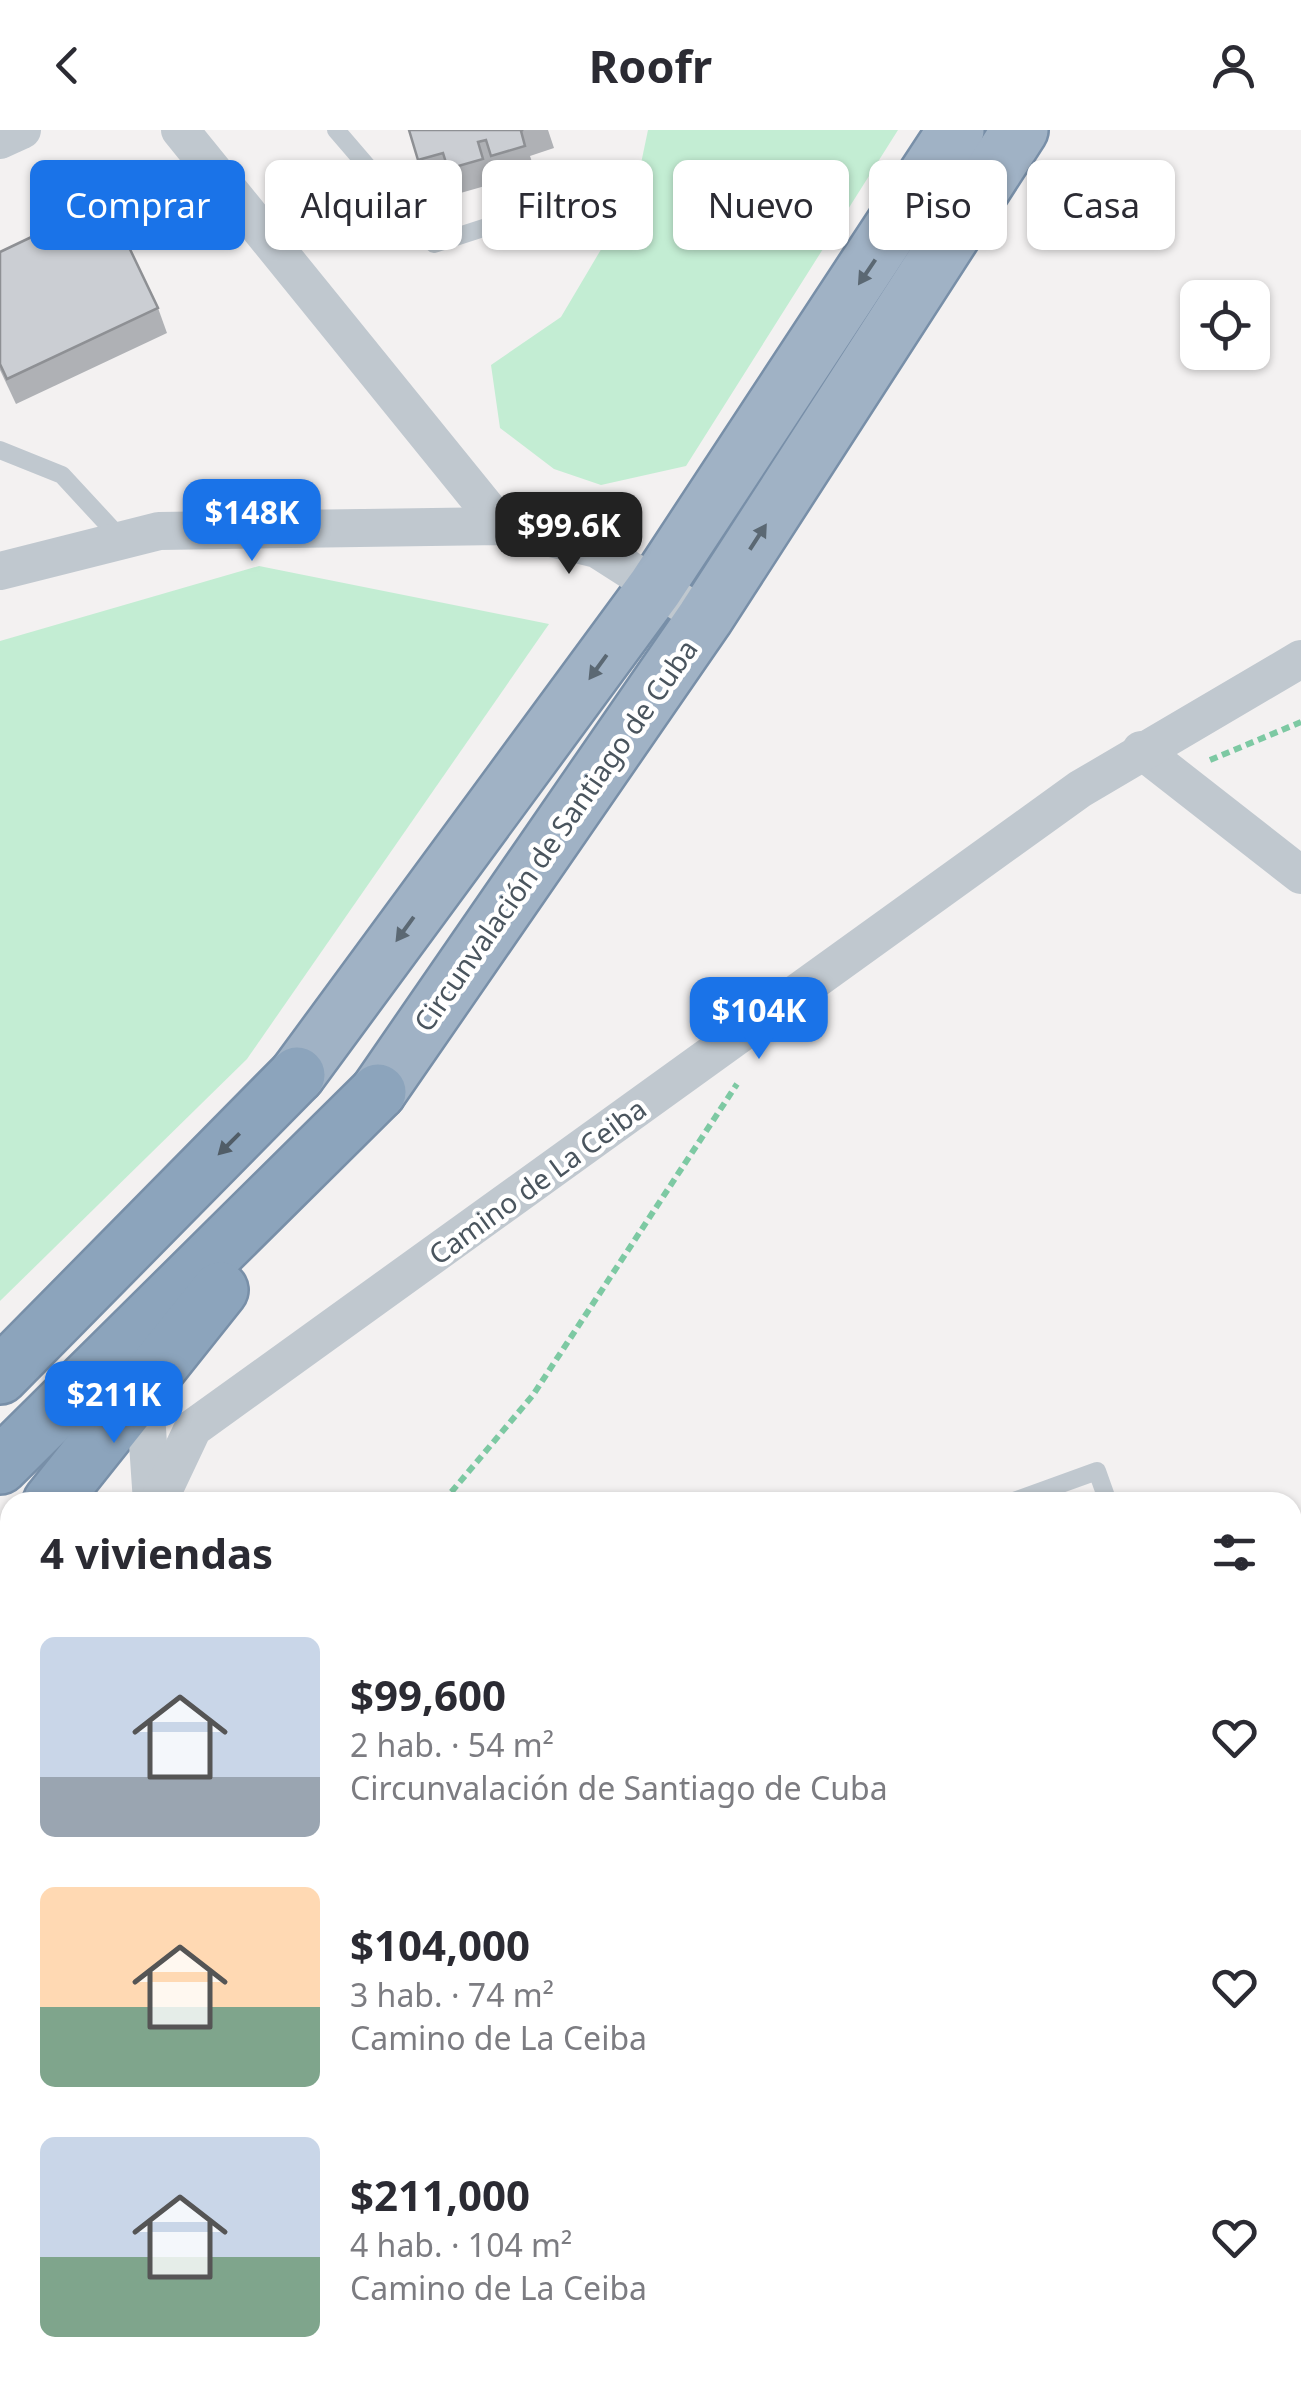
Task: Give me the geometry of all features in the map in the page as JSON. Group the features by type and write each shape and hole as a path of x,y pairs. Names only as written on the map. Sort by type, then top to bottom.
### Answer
{"highway":[{"path":"0,1376 297,1075 656,588 956,130"},
{"name":"Circunvalación de Santiago de Cuba","path":"0,1466 378,1092 705,618 1020,130"},
{"path":"59,1492 378,1092"}],"street":[{"path":"0,140 22,130"},
{"path":"180,130 501,526"},
{"path":"0,571 159,531 501,526 598,550 705,618"},
{"name":"Camino de La Ceiba","path":"160,1492 193,1428 1080,789 1301,660"},
{"path":"1141,750 1301,876"},
{"path":"144,1386 154,1492"}],"lane":[{"path":"336,130 434,244 482,228"},
{"path":"0,450 62,475 124,541"},
{"path":"1039,1492 1097,1471 1104,1492"}],"path":[{"path":"1173,775 1301,722"},
{"path":"451,1492 533,1395 744,1073"}],"green space":[{"path":"648,130 898,130 879,160 869,160 869,176 849,208 849,160 673,160 673,250 822,250 686,466 601,485 554,469 500,428 491,365 561,317 601,250 653,250 653,160 642,160"},
{"path":"259,566 549,624 247,1059 0,1301 0,641"}],"building":[{"path":"409,130 523,130 525,146 491,156 486,140 478,142 483,159 462,165 462,160 445,160 443,153 418,160"},
{"path":"30,238 30,250 130,250 158,308 7,379 0,364 0,252"}]}
